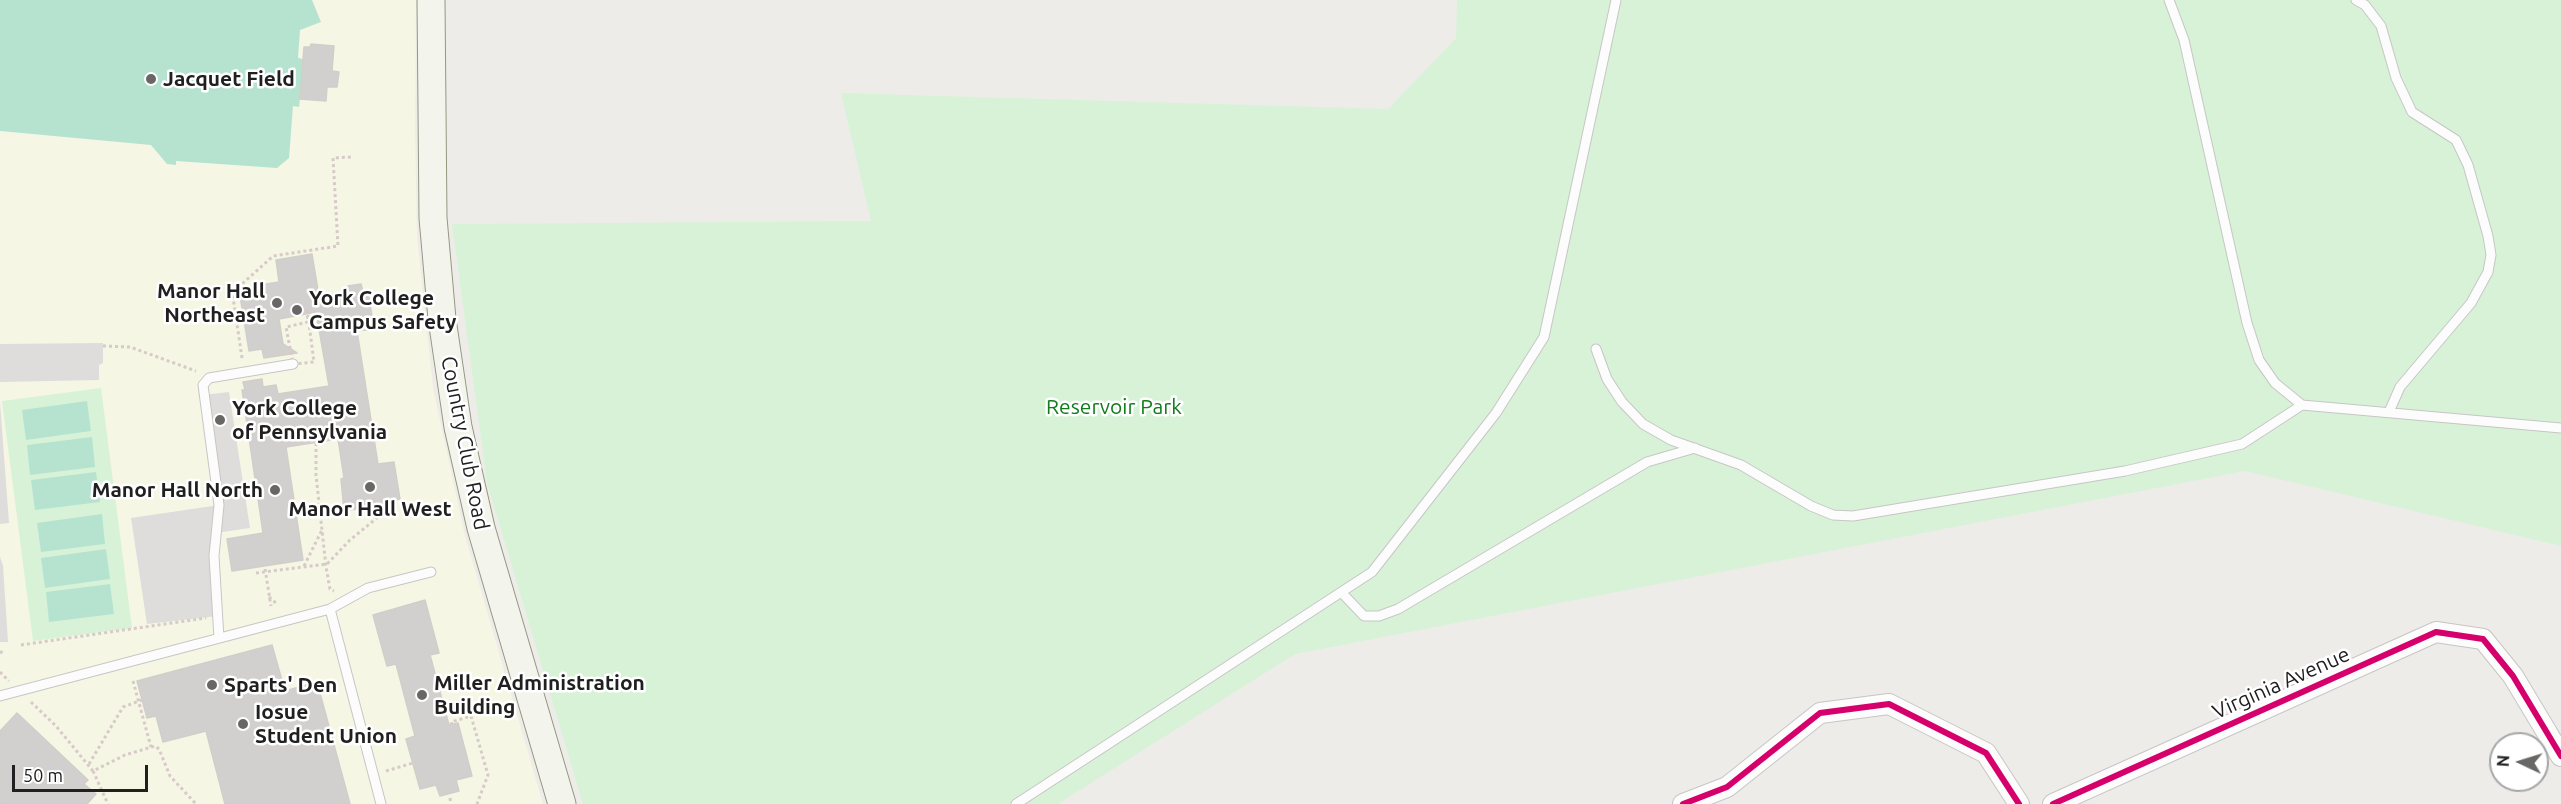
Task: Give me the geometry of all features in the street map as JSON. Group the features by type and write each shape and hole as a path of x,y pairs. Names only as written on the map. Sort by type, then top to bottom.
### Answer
{"main road":[{"name":"Country Club Road","path":"431,0 433,218 442,319 458,426 481,528 562,804"}],"street":[{"name":"Virginia Avenue","path":"2053,804 2436,632 2483,639 2513,676 2561,756"},
{"path":"1683,804 1727,787 1820,713 1889,704 1986,753 2019,804"}],"lane":[{"path":"1016,804 1372,572 1401,538 1496,413 1544,337 1616,0"},
{"path":"2169,0 2184,40 2226,238 2259,360 2275,383 2302,405 2561,428"},
{"path":"2356,0 2365,5 2381,26 2396,78 2412,112 2457,140 2468,165 2491,255 2488,272 2471,303 2400,387 2389,412"},
{"path":"1596,349 1607,380 1622,402 1643,424 1671,440 1740,465 1810,506 1833,515 1853,516 2125,471 2242,444 2302,405"},
{"path":"219,638 214,556 219,505 203,385 208,378 293,364"},
{"path":"1342,593 1364,616 1379,616 1398,609 1427,594 1647,462 1695,448"},
{"path":"0,696 330,609 368,588 431,572"},
{"path":"330,609 381,804"}],"path":[{"path":"243,362 233,297 241,285 273,256 338,246 333,158 351,157"},
{"path":"307,309 314,362 293,364 286,327 308,322 307,309"},
{"path":"104,346 130,347 193,372 202,368"},
{"path":"316,443 316,475 330,589 334,591"},
{"path":"256,573 265,570 327,564 350,540 378,517 377,506"},
{"path":"304,566 323,529"},
{"path":"265,570 271,606"},
{"path":"269,597 277,604"},
{"path":"21,645 207,618"},
{"path":"0,672 89,764 108,804"},
{"path":"133,681 151,747"},
{"path":"89,764 123,707 140,701"},
{"path":"452,725 451,722 471,716 488,776 477,804"},
{"path":"93,771 125,754 151,747 159,749 170,776 196,804"},
{"path":"386,771 413,763"},
{"path":"450,798 451,804"}],"shaded area":[{"name":"York College of Pennsylvania","path":"0,0 416,0 417,237 433,388 465,536 543,804 0,804"},
{"path":"103,343 103,363 99,365 99,380 0,382 0,344"},
{"path":"229,392 250,528 216,533 218,616 147,624 131,518 219,505 203,395"},
{"path":"0,402 9,523 0,524"},
{"path":"0,557 3,566 8,642 0,642"}],"green space":[{"name":"Jacquet Field","path":"0,0 312,0 321,22 300,30 298,58 303,59 300,99 299,107 293,106 289,158 277,168 176,161 176,165 167,164 151,145 0,131"},
{"name":"Reservoir Park","path":"1457,0 2561,0 2561,546 2245,471 1295,654 1058,804 583,804 487,483 452,224 871,221 841,93 1388,109 1456,38"},
{"path":"101,388 132,628 33,641 2,401"},
{"path":"87,401 91,431 26,440 22,410"},
{"path":"92,437 95,467 30,475 27,445"},
{"path":"96,472 100,502 35,510 31,480"},
{"path":"102,514 105,544 41,552 37,523"},
{"path":"106,549 110,579 45,588 41,558"},
{"path":"110,584 114,614 49,622 46,592"}],"building":[{"path":"311,44 334,46 332,71 339,72 337,87 327,87 326,101 300,99 304,47 310,47"},
{"path":"312,254 319,296 348,292 348,286 361,284 363,292 368,291 374,329 357,331 378,464 394,462 400,499 395,500 396,508 382,510 381,505 344,511 341,479 344,478 338,439 286,447 303,560 232,571 227,539 263,533 242,390 245,390 243,382 262,379 263,387 276,385 278,394 329,386 316,312 279,319 283,344 297,353 264,358 262,349 249,351 240,296 247,287 279,282 276,260"},
{"name":"Miller Administration Building","path":"425,600 439,653 430,655 449,725 458,723 472,776 456,780 459,791 440,796 436,785 420,789 406,739 415,736 396,664 387,666 373,615"},
{"name":"Iosue Student Union","path":"272,645 285,691 317,682 350,804 225,804 206,731 163,742 156,716 147,718 137,681"},
{"path":"17,713 88,780 84,784 96,794 87,804 0,804 0,731"}],"cycle path":[{"path":"2053,804 2436,632 2483,639 2513,676 2561,756"},
{"path":"1683,804 1727,787 1820,713 1889,704 1986,753 2019,804"}],"place":[{"name":"Jacquet Field","path":"151,79"},
{"name":"Manor Hall Northeast","path":"277,303"},
{"name":"York College Campus Safety","path":"297,310"},
{"name":"York College of Pennsylvania","path":"220,420"},
{"name":"Manor Hall West","path":"370,487"},
{"name":"Manor Hall North","path":"275,490"},
{"name":"Sparts' Den","path":"212,685"},
{"name":"Miller Administration Building","path":"422,695"},
{"name":"Iosue Student Union","path":"243,724"}]}
